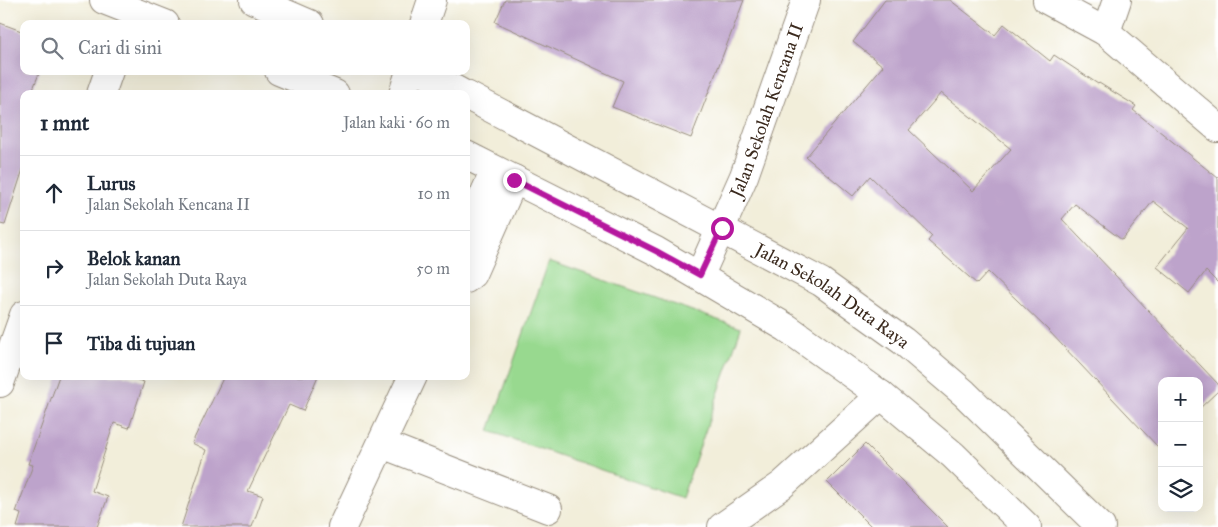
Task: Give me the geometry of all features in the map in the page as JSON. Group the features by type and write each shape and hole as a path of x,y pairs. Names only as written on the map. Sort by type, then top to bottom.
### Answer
{"street":[{"path":"104,0 132,18"},
{"path":"254,0 301,20"},
{"path":"425,20 432,0"},
{"name":"Jalan Sekolah Kencana II","path":"700,275 744,176 806,0"},
{"path":"1047,0 1106,32 1218,128"},
{"path":"1106,32 1117,0"},
{"path":"102,90 108,75"},
{"path":"289,75 325,90"},
{"path":"403,90 409,75"},
{"name":"Jalan Sekolah Duta Raya","path":"428,75 456,90"},
{"name":"Jalan Sekolah Duta Raya","path":"470,98 722,228 821,282 903,342 964,393 1101,527"},
{"path":"470,157 656,251 700,275 787,328 881,395 953,454 1027,527"},
{"path":"470,229 505,175"},
{"path":"470,276 505,175"},
{"path":"0,382 20,326"},
{"path":"342,527 411,380"},
{"path":"722,527 782,485 881,395"},
{"path":"382,444 548,509"}],"green space":[{"path":"549,261 741,328 682,498 489,431"}],"building":[{"path":"505,0 744,0 691,138 612,107 623,81 495,22"},
{"path":"885,0 950,0 995,35 1004,24 1050,61 1054,55 1136,106 1133,110 1218,178 1218,283 1206,271 1189,293 1157,267 1188,228 1153,201 1122,240 1075,204 1062,219 1218,384 1218,391 1203,405 1203,377 1158,377 1158,447 1048,330 988,272 977,284 928,241 932,236 870,176 853,196 806,157 883,66 853,42","holes":["941,93 1011,149 973,191 909,130"]},
{"path":"0,23 20,30 20,75 38,75 33,90 20,90 20,178 5,225 0,224"},
{"path":"58,380 138,380 144,382 129,428 114,423 92,491 108,497 97,527 17,527 21,514 16,512 33,465 28,464"},
{"path":"222,380 316,380 303,411 289,405 248,491 263,496 252,527 181,527 206,450 192,443"},
{"path":"865,444 948,527 872,527 827,482"}],"route":[{"path":"514,180 700,275 722,228"}]}
